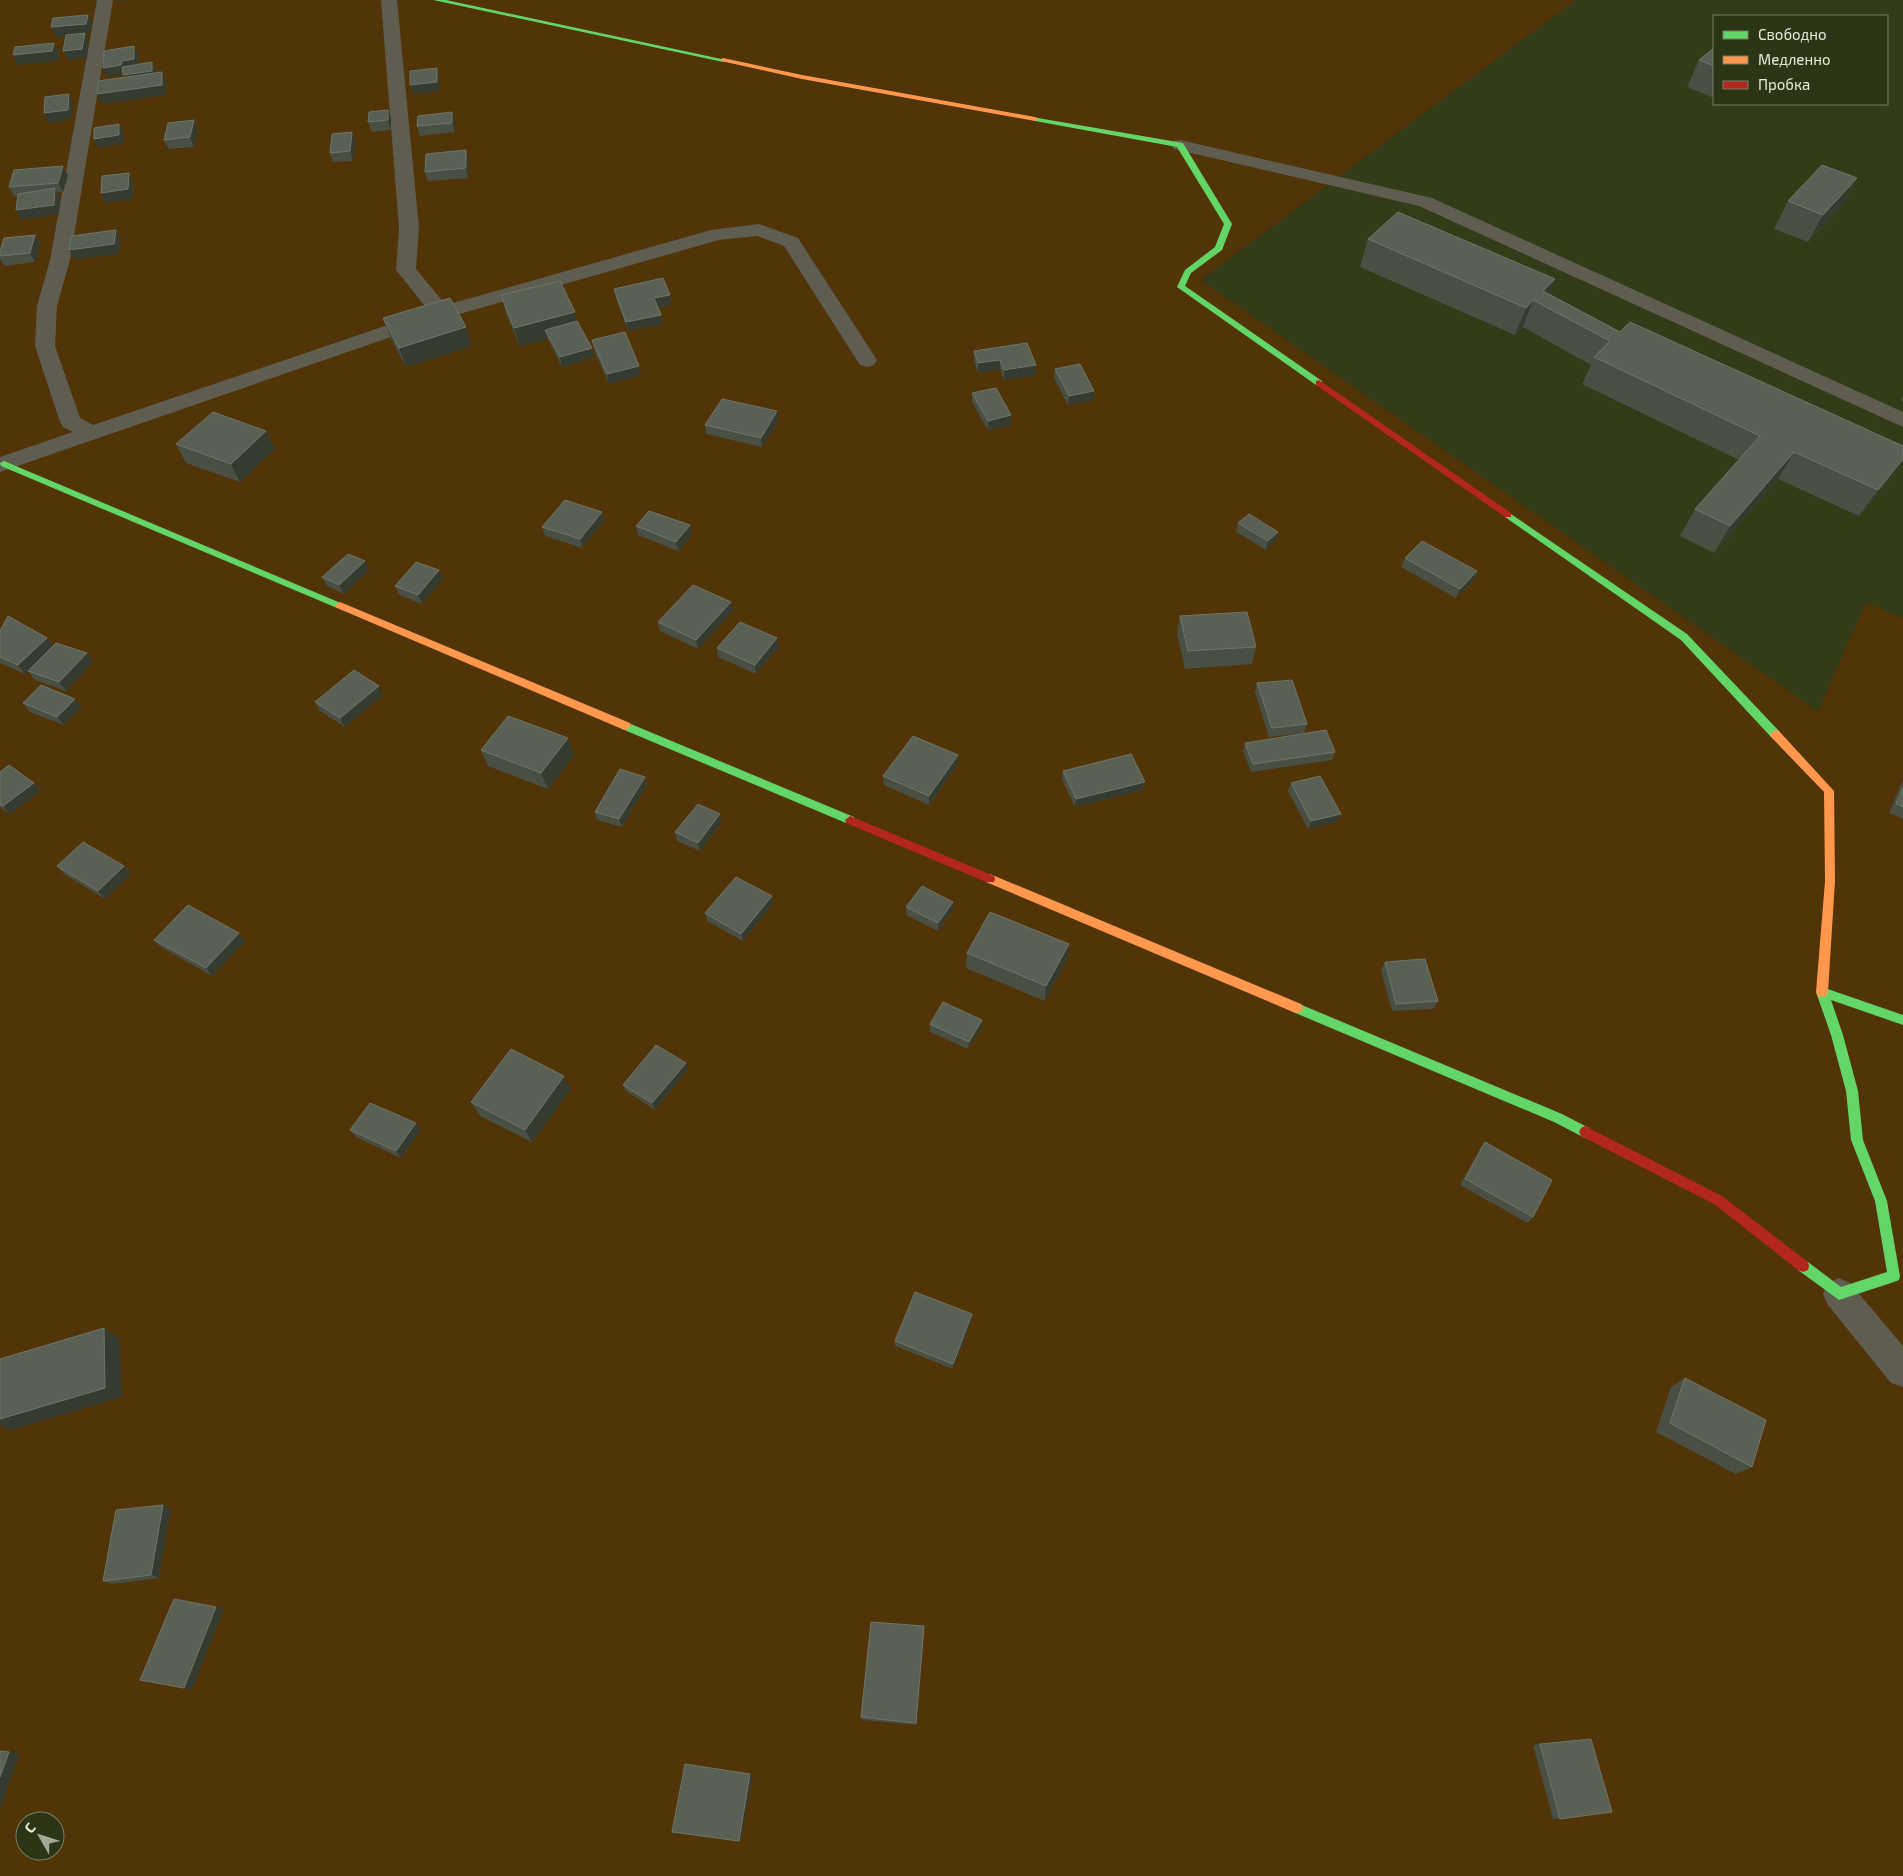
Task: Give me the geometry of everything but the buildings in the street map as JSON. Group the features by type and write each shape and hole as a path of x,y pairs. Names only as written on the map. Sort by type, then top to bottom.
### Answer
{"street":[{"path":"92,434 71,422 45,346 47,306 60,260 105,0"},
{"path":"389,0 409,228 406,270 442,314"},
{"path":"436,0 802,77 1180,145 1425,202 1903,420"},
{"path":"1180,145 1228,224 1219,248 1188,272 1181,286 1684,638 1829,791 1830,881 1822,992 1852,1091 1857,1140 1881,1201 1894,1276 1839,1294"},
{"path":"2,464 442,314 718,234 759,230 791,242 866,360"},
{"path":"2,464 1558,1118 1718,1200 1839,1294 1903,1372"},
{"path":"1822,992 1903,1020"}],"shaded area":[{"path":"0,0 1576,0 1201,280 1818,711 1866,602 1903,618 1903,1876 0,1876"},
{"path":"1576,0 1903,0 1903,618 1866,603 1818,711 1201,280"}],"traffic: fast":[{"path":"436,0 723,60"},
{"path":"1035,119 1180,145 1228,224 1219,248 1188,272 1181,287 1319,383"},
{"path":"4,464 340,606"},
{"path":"1508,515 1684,637 1775,734"},
{"path":"626,726 850,820"},
{"path":"1803,1266 1839,1294 1894,1276 1881,1201 1857,1140 1852,1091 1837,1035 1822,992 1903,1020"},
{"path":"1297,1008 1558,1118 1585,1132"}],"traffic: slow":[{"path":"723,60 802,77 1035,119"},
{"path":"340,606 626,726"},
{"path":"1775,734 1829,791 1830,881 1822,992"},
{"path":"990,879 1297,1008"}],"traffic: jam":[{"path":"1319,383 1508,515"},
{"path":"850,820 990,879"},
{"path":"1585,1132 1718,1200 1803,1266"}]}
